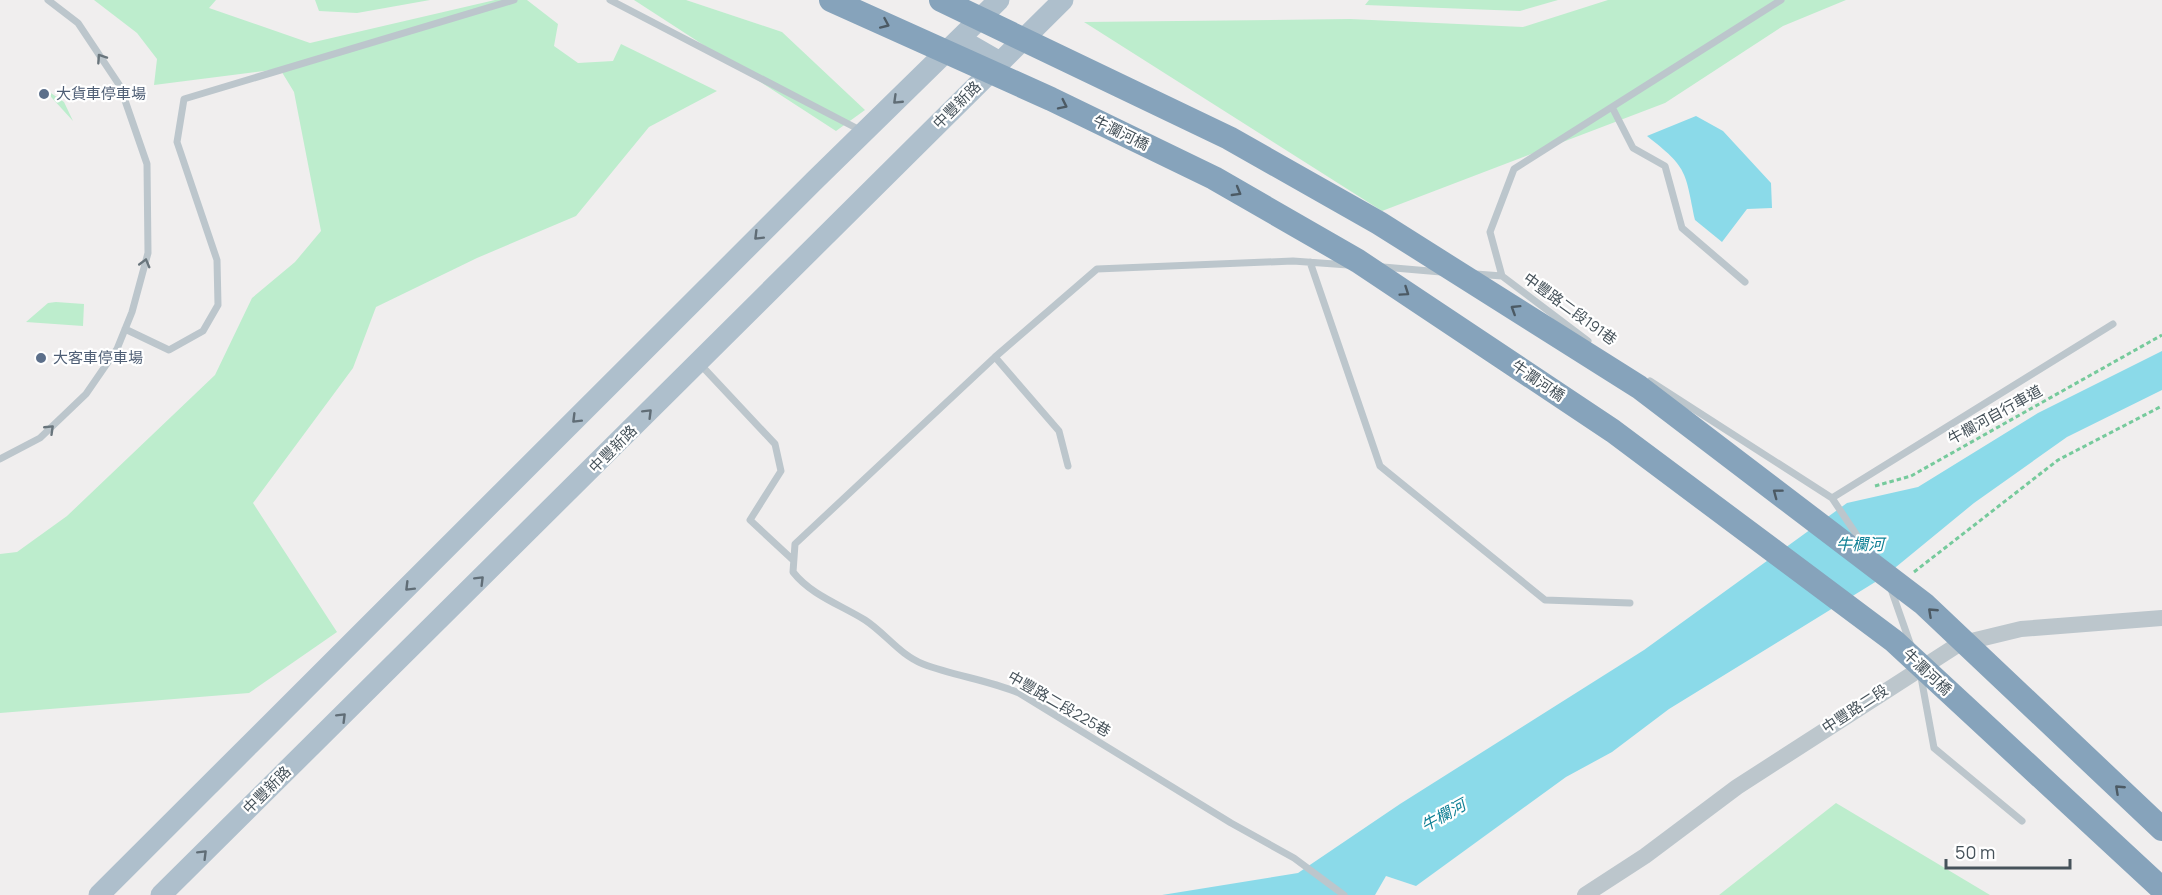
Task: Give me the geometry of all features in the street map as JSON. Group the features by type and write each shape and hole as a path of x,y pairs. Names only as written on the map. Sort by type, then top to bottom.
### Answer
{"highway":[{"name":"牛瀾河橋","path":"832,0 1051,99 1214,178 1358,261 1613,430 1893,641 2161,889"},
{"path":"941,0 1229,138 1379,223 1639,387 1924,604 2162,829"}],"main road":[{"path":"99,895 999,0"},
{"name":"中豐新路","path":"161,895 1063,0"},
{"path":"960,39 1000,62"}],"street":[{"name":"中豐路二段","path":"1586,895 1645,856 1737,787 1959,644 2021,629 2162,618"}],"lane":[{"path":"0,459 40,438 86,394 117,349 148,253 147,164 120,86 78,23 48,0"},
{"path":"125,329 169,350 203,331 218,305 217,260 177,142 184,99 514,0"},
{"path":"610,0 864,132"},
{"name":"中豐路二段191巷","path":"1596,346 1502,276 1490,232 1514,169 1781,0"},
{"path":"1612,107 1633,147 1665,166 1682,228 1745,282"},
{"path":"1310,262 1380,466 1545,600 1630,603"},
{"path":"792,560 795,544 995,357 1097,269 1310,262 1502,276"},
{"path":"1832,498 2114,324"},
{"path":"995,357 1059,431 1068,466"},
{"name":"中豐路二段225巷","path":"699,362 775,444 781,471 750,520 792,560 793,572 800,581 866,621 910,658 972,679 995,683 1019,693 1231,823 1294,858 1344,895"},
{"path":"1645,378 1832,498 1890,588 1919,668 1934,748 2022,821"}],"path":[{"name":"牛欄河自行車道","path":"1866,489 1911,476 2162,335"},
{"path":"1890,588 2058,460 2162,406"}],"green space":[{"path":"94,0 216,0 209,8 310,43 495,0 527,0 558,24 554,46 578,63 613,61 621,44 717,91 649,127 576,216 477,258 376,307 353,368 253,503 337,632 249,693 0,713 0,554 17,552 67,516 215,375 252,298 295,262 321,231 294,92 280,69 154,85 157,59 137,33"},
{"path":"315,0 430,0 357,13 319,11"},
{"path":"634,0 686,0 782,32 865,110 836,131"},
{"path":"1369,0 1558,0 1520,11 1365,5"},
{"path":"1608,0 1846,0 1783,26 1665,103 1382,211 1084,22 1350,19 1523,27"},
{"path":"42,87 64,102 73,121"},
{"path":"48,303 84,304 83,326 26,322"},
{"path":"1836,803 1990,895 1719,895"}],"water":[{"path":"1696,116 1723,131 1771,183 1772,208 1747,209 1722,242 1695,220 1683,172 1670,156 1647,136"},
{"name":"牛欄河","path":"2162,351 2162,390 2067,437 1974,503 1885,576 1669,709 1612,752 1566,777 1416,886 1386,876 1375,895 1162,895 1298,873 1400,804 1644,650 1847,503 1918,487 2038,413"}],"place":[{"name":"大貨車停車場","path":"44,94"},
{"name":"大客車停車場","path":"41,358"}]}
